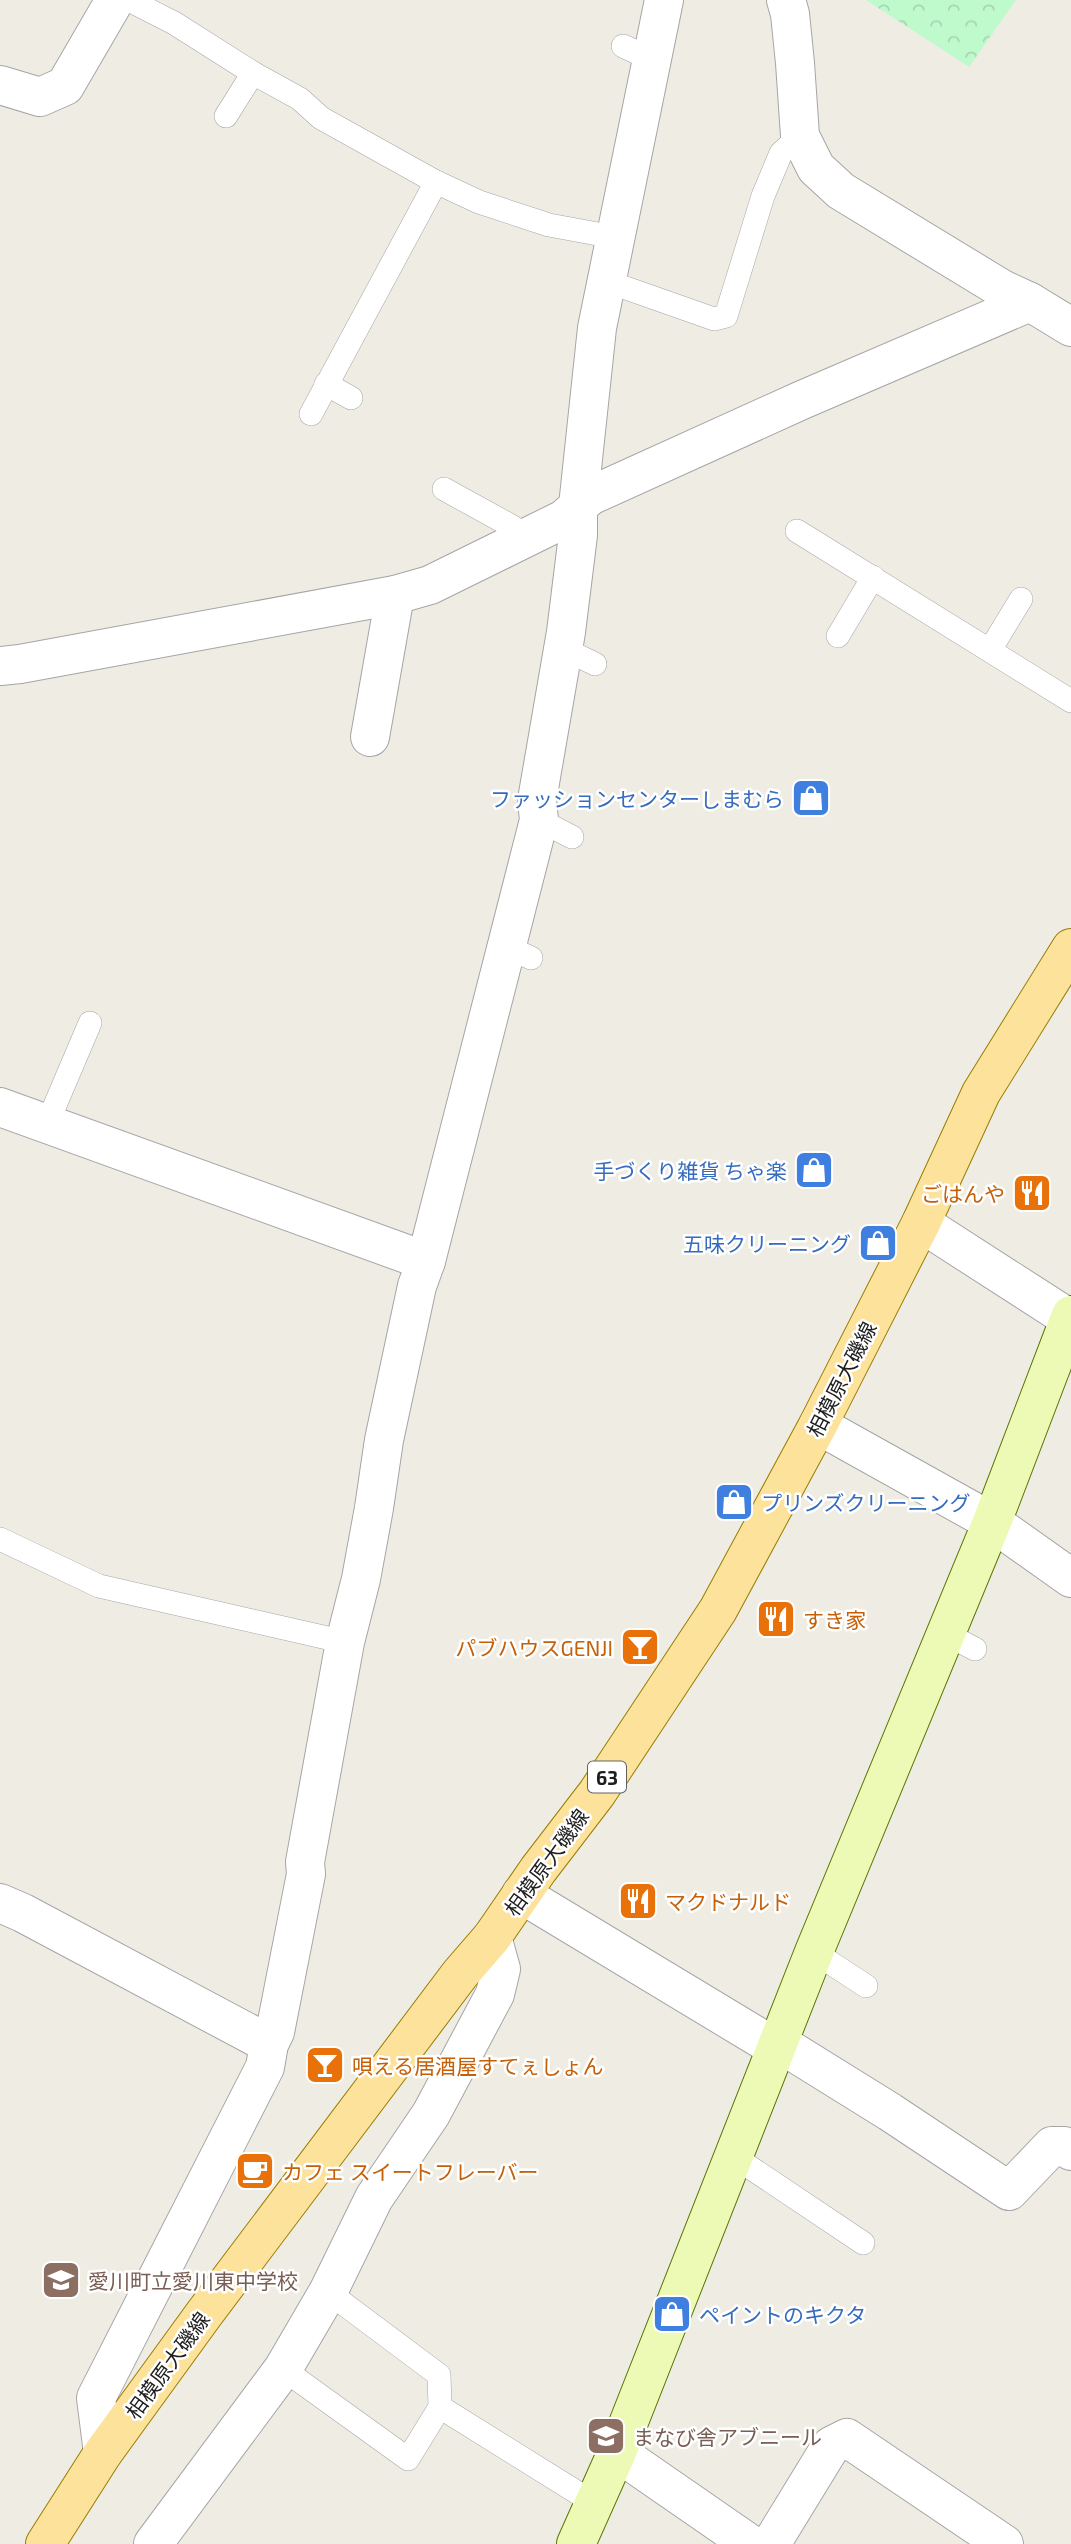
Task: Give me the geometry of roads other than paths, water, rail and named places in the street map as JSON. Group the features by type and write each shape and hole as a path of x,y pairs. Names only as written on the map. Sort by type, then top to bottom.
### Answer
{"main road":[{"name":"相模原大磯線","path":"47,2543 103,2453 220,2292 460,1975 492,1937 597,1793 718,1610 818,1424 921,1223 981,1093 1071,948"}],"street":[{"path":"0,85 40,97 65,86 115,0"},
{"path":"103,2453 96,2398 265,2067 269,2045 275,2032 306,1874 305,1862 345,1642 361,1579 364,1486 384,1440 417,1286 455,1188 519,952 539,820 537,800 579,656 578,506 597,328 614,237 637,52 664,0"},
{"path":"786,0 794,51 800,136 816,169 841,191 1002,289 1030,302 1071,327"},
{"path":"0,666 395,595 430,585 565,519 590,496 1030,302"},
{"path":"370,737 395,595"},
{"path":"0,1107 426,1261"},
{"path":"576,2544 617,2452 814,1952 960,1641 992,1522 1070,1317 921,1223"},
{"path":"818,1424 992,1522 1071,1578"},
{"path":"521,1894 773,2046 779,2043"},
{"path":"0,1903 269,2045"},
{"path":"153,2544 283,2369 328,2292 374,2197 431,2114 495,1994 501,1969 492,1937"},
{"path":"779,2043 1009,2191 1052,2146 1064,2146 1071,2151"},
{"path":"771,2544 831,2446 847,2438 1004,2544"},
{"path":"617,2452 750,2544"}],"lane":[{"path":"129,0 174,23 300,99 321,118 436,182 479,202 549,225 614,237"},
{"path":"226,116 253,73"},
{"path":"606,281 714,319 726,316 763,196 781,153 800,136"},
{"path":"312,414 436,182"},
{"path":"326,384 351,398"},
{"path":"444,489 513,527 520,539"},
{"path":"797,531 1071,701"},
{"path":"838,636 873,577"},
{"path":"990,650 1020,599"},
{"path":"539,820 572,837"},
{"path":"47,1124 90,1023"},
{"path":"0,1539 99,1586 345,1642"},
{"path":"814,1952 866,1986"},
{"path":"733,2156 863,2243"},
{"path":"283,2369 408,2459 440,2407 439,2375 328,2292"},
{"path":"440,2407 593,2503"}],"place":[{"name":"ファッションセンターしまむら","path":"811,798"},
{"name":"手づくり雑貨 ちゃ楽","path":"814,1170"},
{"name":"ごはんや","path":"1032,1193"},
{"name":"五味クリーニング","path":"878,1243"},
{"name":"プリンズクリーニング","path":"734,1502"},
{"name":"すき家","path":"776,1619"},
{"name":"パブハウスGENJI","path":"640,1647"},
{"name":"マクドナルド","path":"638,1901"},
{"name":"唄える居酒屋すてぇしょん","path":"325,2065"},
{"name":"カフェ スイートフレーバー","path":"255,2171"},
{"name":"愛川町立愛川東中学校","path":"61,2280"},
{"name":"ペイントのキクタ","path":"672,2314"},
{"name":"まなび舎アブニール","path":"606,2436"}]}
